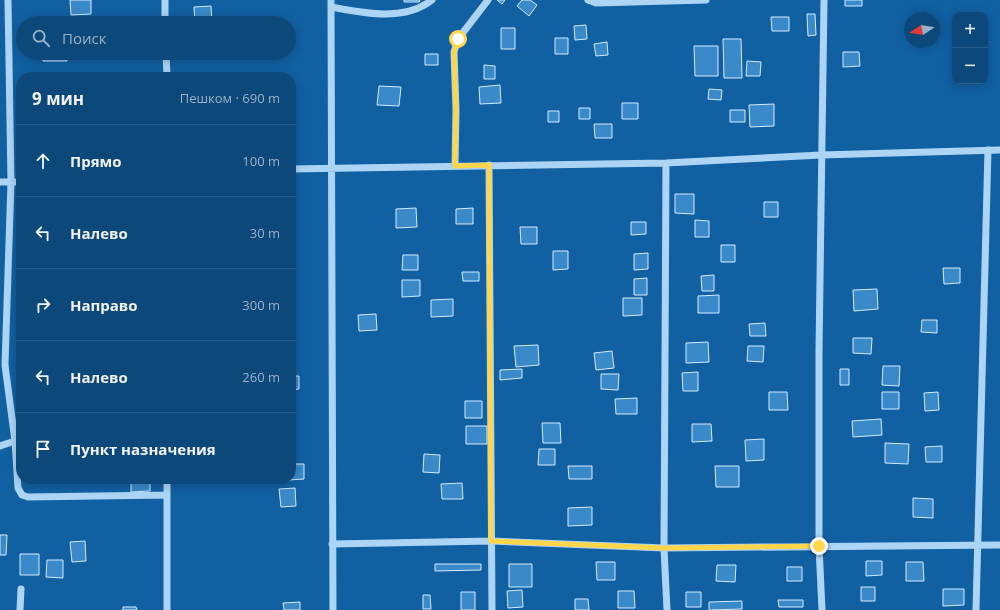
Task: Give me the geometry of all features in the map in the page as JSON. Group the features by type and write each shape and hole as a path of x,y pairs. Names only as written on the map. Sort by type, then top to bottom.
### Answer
{"street":[{"path":"8,0 11,182 5,365 16,457"},
{"path":"165,0 165,16"},
{"path":"332,610 331,4 357,12 384,14 409,12 432,0"},
{"path":"455,166 456,110 454,52 458,39 488,0"},
{"path":"588,0 596,3 706,0"},
{"path":"822,610 819,546 821,155 824,0"},
{"path":"166,60 167,72"},
{"path":"976,610 988,150"},
{"path":"296,169 666,163 821,155 1000,150"},
{"path":"666,163 664,548 667,610"},
{"path":"489,165 492,610"},
{"path":"0,182 16,182"},
{"path":"0,446 15,441"},
{"path":"18,484 18,488 22,495 28,498 166,495"},
{"path":"166,484 167,610"},
{"path":"332,544 491,541 664,548 1000,545"},
{"path":"20,610 21,589"}],"building":[{"path":"70,0 91,0 91,14 71,15"},
{"path":"404,0 420,0 419,2 404,2"},
{"path":"497,0 505,0 502,4"},
{"path":"522,0 530,0 537,5 529,16 517,6"},
{"path":"845,0 862,0 862,6 845,6"},
{"path":"211,6 212,16 195,16 194,7"},
{"path":"807,14 815,14 816,35 808,36"},
{"path":"771,17 789,17 789,31 772,31"},
{"path":"586,25 587,39 575,40 574,26"},
{"path":"501,28 515,28 515,49 501,49"},
{"path":"555,38 568,38 568,54 555,54"},
{"path":"723,39 741,39 742,78 724,78"},
{"path":"607,42 608,55 596,56 594,44"},
{"path":"694,46 718,46 718,76 695,76"},
{"path":"843,52 859,52 860,66 843,67"},
{"path":"425,54 438,54 438,65 425,65"},
{"path":"43,60 67,60 67,61"},
{"path":"747,61 761,62 760,76 746,76"},
{"path":"484,65 495,66 495,79 484,79"},
{"path":"500,85 501,103 480,104 479,87"},
{"path":"379,86 401,87 399,106 377,105"},
{"path":"709,89 722,90 721,100 708,99"},
{"path":"622,103 638,103 638,119 622,119"},
{"path":"774,104 774,126 750,127 749,105"},
{"path":"579,108 590,108 590,119 579,119"},
{"path":"730,110 745,110 745,122 730,122"},
{"path":"548,111 559,111 559,122 548,122"},
{"path":"594,124 612,124 612,138 595,138"},
{"path":"675,194 694,194 694,214 675,213"},
{"path":"764,202 778,202 778,217 764,217"},
{"path":"416,208 417,227 396,228 396,209"},
{"path":"473,208 473,224 456,224 456,209"},
{"path":"695,220 709,221 709,237 695,237"},
{"path":"631,222 646,222 646,234 631,235"},
{"path":"520,227 537,227 537,244 521,244"},
{"path":"721,245 735,245 735,262 721,262"},
{"path":"553,251 568,251 568,269 553,270"},
{"path":"648,253 648,269 634,270 634,254"},
{"path":"403,255 418,255 418,270 402,270"},
{"path":"943,268 960,268 960,283 944,284"},
{"path":"462,272 479,272 479,281 463,281"},
{"path":"714,275 714,291 702,291 701,276"},
{"path":"647,278 647,295 634,295 634,279"},
{"path":"402,280 420,280 420,296 402,297"},
{"path":"877,289 878,309 854,311 853,290"},
{"path":"719,295 719,313 698,313 698,296"},
{"path":"623,298 642,298 642,315 623,316"},
{"path":"453,299 453,316 431,317 431,300"},
{"path":"376,314 377,330 359,331 358,315"},
{"path":"922,320 937,320 937,333 921,332"},
{"path":"765,323 766,336 750,336 749,324"},
{"path":"853,338 872,338 871,354 853,353"},
{"path":"708,342 709,362 686,363 686,343"},
{"path":"538,345 539,365 516,367 514,346"},
{"path":"748,346 764,346 763,362 747,361"},
{"path":"612,351 614,368 596,370 594,353"},
{"path":"883,366 900,366 899,386 882,385"},
{"path":"522,369 522,378 500,380 500,370"},
{"path":"840,369 849,369 849,385 840,385"},
{"path":"698,372 698,391 683,391 682,373"},
{"path":"601,374 619,374 618,390 601,389"},
{"path":"296,376 299,376 299,389 296,389"},
{"path":"769,392 787,392 788,410 769,410"},
{"path":"882,392 899,392 899,409 882,409"},
{"path":"938,392 939,410 925,411 924,393"},
{"path":"637,398 637,414 616,414 615,399"},
{"path":"465,401 482,401 482,418 465,418"},
{"path":"881,419 882,435 853,437 852,421"},
{"path":"542,423 560,423 561,443 543,443"},
{"path":"692,424 711,424 712,441 692,442"},
{"path":"466,426 487,426 487,444 466,444"},
{"path":"764,439 764,460 746,461 745,440"},
{"path":"885,443 909,444 908,464 885,463"},
{"path":"942,446 942,462 926,462 925,447"},
{"path":"539,449 555,449 555,465 538,465"},
{"path":"424,454 440,455 439,473 423,472"},
{"path":"296,464 304,464 304,479 296,480"},
{"path":"568,466 592,466 592,479 569,479"},
{"path":"715,466 739,466 739,487 716,487"},
{"path":"462,483 463,499 442,499 441,484"},
{"path":"131,484 150,484 150,491 131,492"},
{"path":"295,488 296,506 281,507 279,489"},
{"path":"913,498 933,499 933,518 913,517"},
{"path":"592,507 592,525 568,526 568,508"},
{"path":"0,535 7,535 6,555 0,555"},
{"path":"85,541 86,561 72,562 70,542"},
{"path":"20,554 39,554 39,575 20,575"},
{"path":"47,560 63,560 63,578 46,577"},
{"path":"866,561 882,561 882,575 866,576"},
{"path":"596,562 615,562 615,580 597,580"},
{"path":"906,562 923,562 924,581 906,581"},
{"path":"435,564 481,564 481,570 435,571"},
{"path":"509,564 532,564 532,587 509,587"},
{"path":"717,565 736,565 735,582 716,581"},
{"path":"787,567 802,567 802,581 787,581"},
{"path":"861,587 875,587 875,601 861,601"},
{"path":"943,589 964,589 964,605 943,606"},
{"path":"522,590 523,607 508,608 507,591"},
{"path":"618,591 634,591 635,608 618,608"},
{"path":"461,592 475,592 475,610 461,610"},
{"path":"686,592 701,592 701,607 686,607"},
{"path":"423,595 430,595 431,609 423,609"},
{"path":"575,599 588,599 589,610 575,610"},
{"path":"778,600 803,600 803,607 779,607"},
{"path":"742,601 742,609 709,610 709,602"},
{"path":"300,602 300,610 284,610 283,603"},
{"path":"123,607 136,607 137,610 123,610"}],"route":[{"path":"458,39 454,52 456,110 455,166 489,165 491,541 664,548 819,546"}]}
